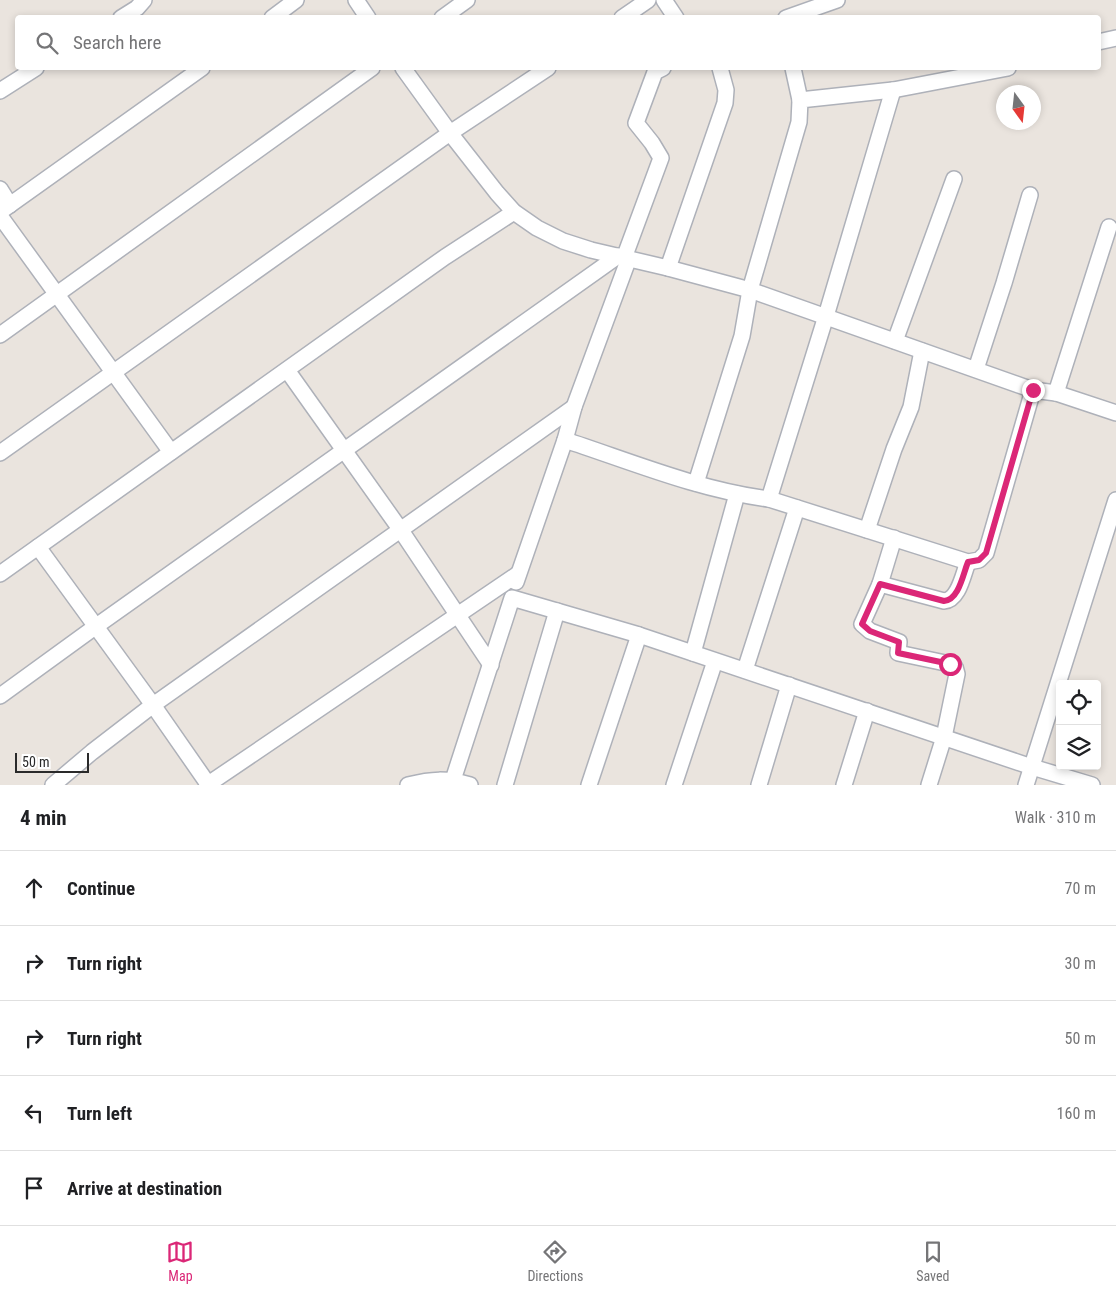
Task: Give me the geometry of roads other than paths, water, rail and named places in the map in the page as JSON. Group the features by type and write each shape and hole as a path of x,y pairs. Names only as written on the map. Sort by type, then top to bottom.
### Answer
{"street":[{"path":"126,15 137,8 144,0"},
{"path":"276,15 296,0"},
{"path":"356,0 366,15"},
{"path":"446,15 467,0"},
{"path":"626,15 648,0"},
{"path":"664,0 674,15"},
{"path":"794,15 837,0"},
{"path":"1101,41 1116,38"},
{"path":"0,90 33,70"},
{"path":"3,211 199,70"},
{"path":"0,335 369,70"},
{"path":"404,70 497,194 514,212 537,228 563,241 750,290 1033,390 1056,393 1116,413"},
{"path":"0,453 450,133 545,70"},
{"path":"453,780 491,665 518,574 565,440 574,407 624,257 661,158 636,123 655,72 659,70"},
{"path":"668,268 725,103 726,90 721,70"},
{"path":"696,483 742,336 750,290 799,122 800,100 793,70"},
{"path":"800,100 893,90 998,70"},
{"path":"769,498 826,316 893,90"},
{"path":"895,341 954,179"},
{"path":"0,189 3,211 56,295 171,452"},
{"path":"976,369 1030,195"},
{"path":"0,574 445,257 514,212"},
{"path":"1056,393 1109,227"},
{"path":"0,696 345,450 624,257"},
{"path":"867,530 922,351"},
{"path":"287,370 400,529 491,665"},
{"path":"565,440 696,483 737,494 769,498 968,562 979,560 986,553 1033,390"},
{"path":"52,785 153,705 574,407"},
{"path":"693,653 737,494"},
{"path":"1026,785 1116,500"},
{"path":"744,670 797,508"},
{"path":"894,538 880,584 862,624 870,631 899,642 898,653 950,664 955,667 957,674 944,737 929,785"},
{"path":"38,547 153,705 207,785 518,574"},
{"path":"880,584 950,601 955,596 968,562"},
{"path":"512,598 640,635 1032,767 1092,785"},
{"path":"505,785 557,611"},
{"path":"589,785 640,635"},
{"path":"674,785 715,661"},
{"path":"759,785 789,684"},
{"path":"844,785 867,711"},
{"path":"408,785 428,780 453,780 470,785"}]}
